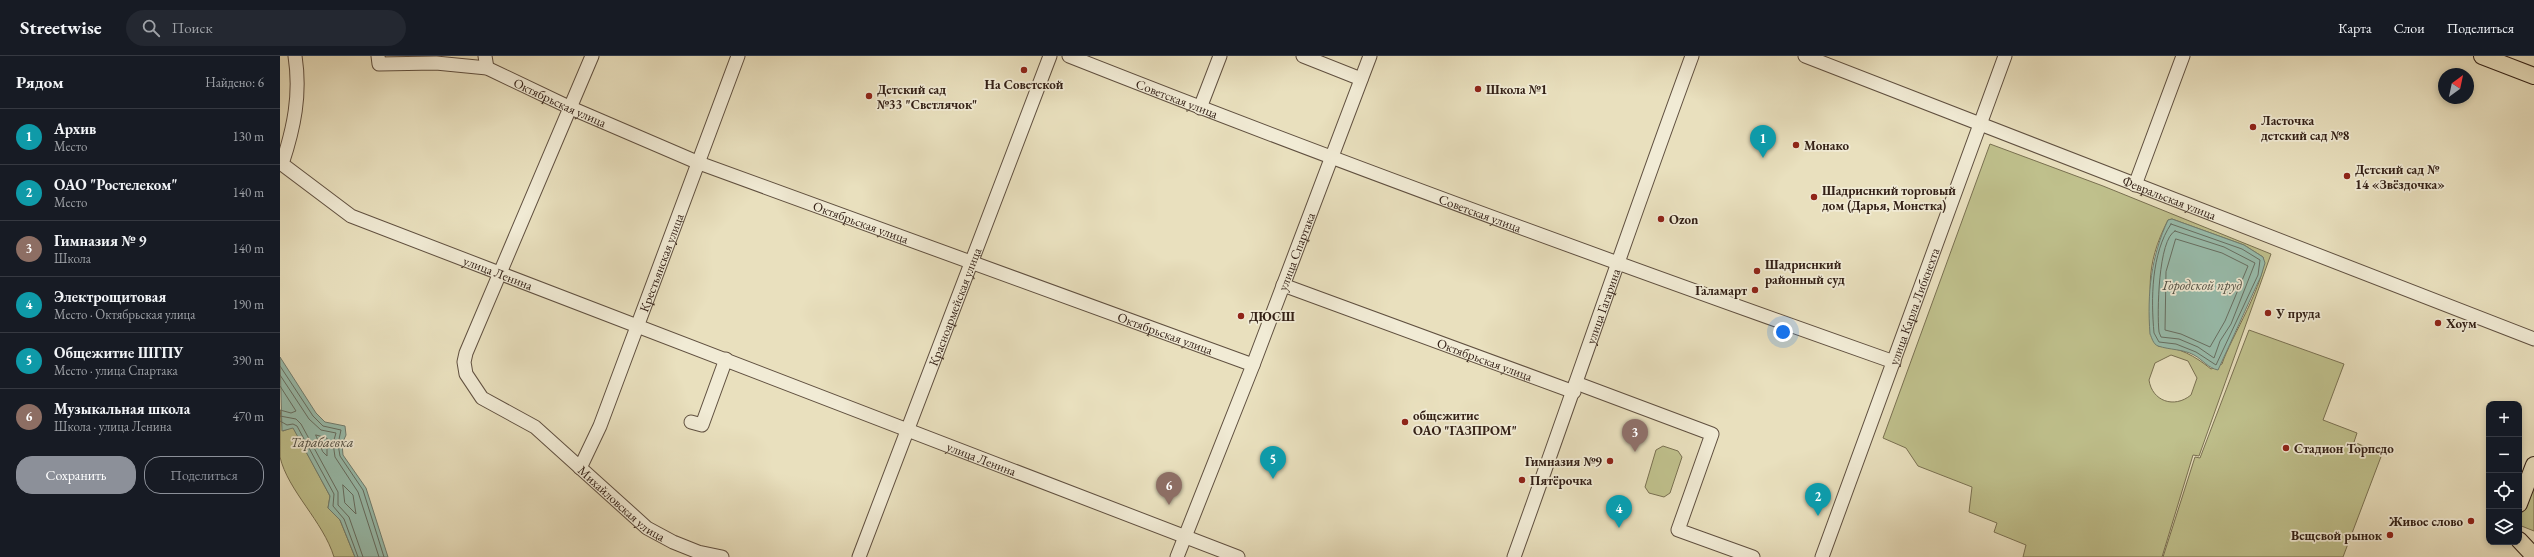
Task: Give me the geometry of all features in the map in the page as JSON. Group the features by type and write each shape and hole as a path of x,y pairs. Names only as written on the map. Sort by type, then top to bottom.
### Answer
{"main road":[{"path":"2482,56 2534,76"},
{"path":"2522,496 2534,465"},
{"path":"2522,543 2534,556"}],"street":[{"path":"283,148 294,126 298,77 295,56"},
{"path":"378,56 379,64 486,62"},
{"name":"Михайловская улица","path":"592,56 466,353 464,362 466,374 482,398 535,428 647,528 697,554 722,557"},
{"name":"Крестьянская улица","path":"580,468 600,426 700,163 738,56"},
{"name":"Красноармейская улица","path":"859,557 906,430 1050,56"},
{"name":"Советская улица","path":"1069,56 1331,158 1616,264 1894,362"},
{"path":"1200,108 1220,56"},
{"path":"1303,56 1361,79"},
{"name":"улица Спартака","path":"1177,557 1253,365 1370,56"},
{"name":"улица Гагарина","path":"1514,557 1575,387 1616,264 1692,56"},
{"name":"Февральская улица","path":"1805,56 2534,339"},
{"name":"улица Карла Либкнехта","path":"1822,557 2005,56"},
{"path":"2135,184 2183,56"},
{"name":"Октябрьская улица","path":"486,62 571,108 700,163 970,263 1253,365"},
{"name":"улица Ленина","path":"283,148 282,164 351,216 499,275 638,325 906,430 1238,557"},
{"name":"Октябрьская улица","path":"1283,285 1712,434 1678,530 1753,557"},
{"path":"691,422 702,425 726,359"}],"green space":[{"path":"1990,144 2103,186 2271,254 2199,456 2193,455 2162,557 2023,557 2026,545 1994,532 1997,523 1969,512 1972,487 1918,466 1906,448 1883,438","holes":["2172,219 2244,245 2263,257 2263,267 2260,279 2222,364 2211,369 2199,360 2180,350 2158,346 2150,296 2150,282 2155,252 2160,237 2168,220","2171,355 2188,361 2197,378 2191,395 2178,402 2165,401 2159,398 2154,393 2149,380 2155,363"]},
{"name":"Стадион Торпедо","path":"2249,330 2344,364 2323,420 2357,433 2354,442 2382,454 2343,557 2163,557 2195,457 2200,458"},
{"path":"280,410 283,431 293,427 330,496 328,508 340,520 355,557 334,557 322,531 290,482 280,457"},
{"path":"1663,446 1678,451 1682,457 1670,493 1664,497 1649,493 1645,487 1656,450"},
{"path":"2534,465 2534,531 2522,526 2522,496"}],"water":[{"name":"Городской пруд","path":"2172,219 2244,245 2263,257 2265,263 2261,276 2218,370 2211,368 2190,353 2156,345 2150,334 2149,304 2154,262 2162,234 2168,220"},
{"name":"Тарабаевка","path":"280,357 316,413 325,422 345,426 346,435 342,444 343,455 366,488 388,557 355,557 340,520 328,508 330,496 293,428 282,431"}],"place":[{"name":"На Советской","path":"1024,70"},
{"name":"Школа №1","path":"1478,89"},
{"name":"Детский сад №33 \"Светлячок\"","path":"869,96"},
{"name":"Ласточка детский сад №8","path":"2253,127"},
{"name":"Монако","path":"1796,145"},
{"name":"Архив","path":"1763,158"},
{"name":"Детский сад № 14 «Звёздочка»","path":"2347,176"},
{"name":"Шадриснкий торговый дом (Дарья, Монетка)","path":"1814,197"},
{"name":"Ozon","path":"1661,219"},
{"name":"Шадриснкий районный суд","path":"1757,271"},
{"name":"Галамарт","path":"1755,290"},
{"name":"У пруда","path":"2268,313"},
{"name":"ДЮСШ","path":"1241,316"},
{"name":"Хоум","path":"2438,323"},
{"name":"общежитие ОАО \"ГАЗПРОМ\"","path":"1405,422"},
{"name":"Стадион Торпедо","path":"2286,448"},
{"name":"Гимназия № 9","path":"1635,452"},
{"name":"Гимназия №9","path":"1610,461"},
{"name":"Общежитие ШГПУ","path":"1273,479"},
{"name":"Пятёрочка","path":"1522,480"},
{"name":"Музыкальная школа","path":"1169,505"},
{"name":"ОАО \"Ростелеком\"","path":"1818,516"},
{"name":"Живое слово","path":"2471,521"},
{"name":"Электрощитовая","path":"1619,528"},
{"name":"Вещевой рынок","path":"2390,535"}]}
